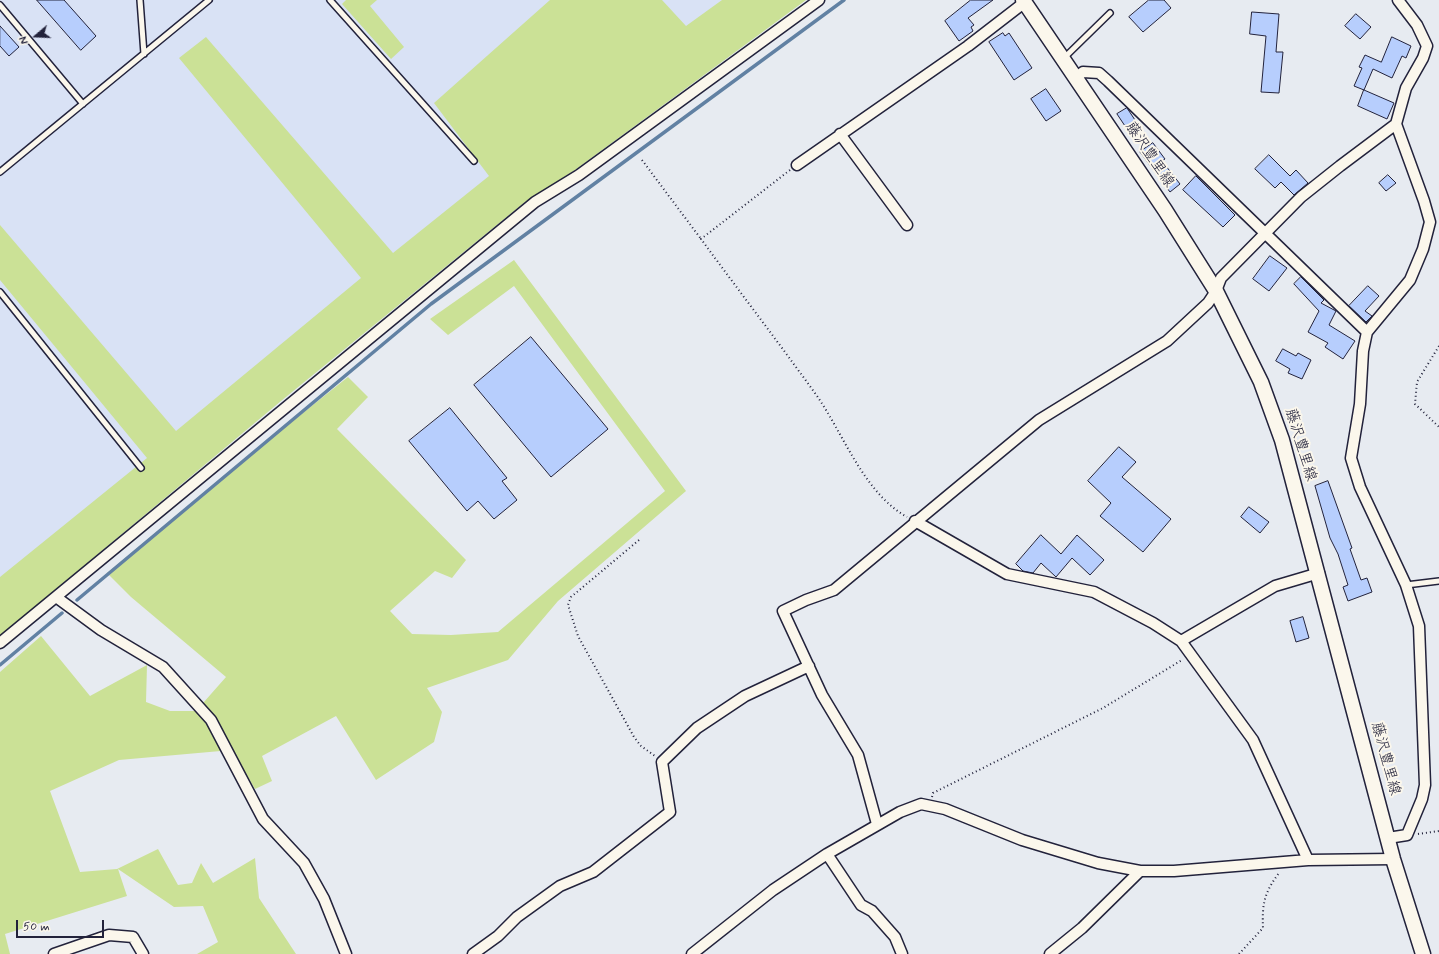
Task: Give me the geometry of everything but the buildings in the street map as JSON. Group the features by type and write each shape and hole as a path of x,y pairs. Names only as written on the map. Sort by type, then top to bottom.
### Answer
{"main road":[{"name":"藤沢豊里線","path":"1024,1 1170,216 1216,291 1235,326 1261,382 1282,440 1319,573 1393,859 1423,954"}],"street":[{"path":"0,643 535,202 579,175 819,0"},
{"path":"1388,838 1407,835 1422,799 1425,785 1419,626 1406,585 1360,487 1351,458 1360,404 1363,351 1367,332 1410,280 1423,249 1430,222 1424,201 1396,124 1406,88 1423,58 1427,46 1417,25 1398,0"},
{"path":"797,165 968,46 1024,1"},
{"path":"1075,78 1083,72 1099,73 1367,332"},
{"path":"877,824 858,755 822,695 783,611 806,600 834,590 915,521 1039,420 1167,341 1208,303 1216,291 1221,278 1301,197 1396,124"},
{"path":"840,134 906,225"},
{"path":"915,521 1007,574 1094,592 1153,623 1181,641 1253,740 1308,860"},
{"path":"1181,641 1275,586 1319,573"},
{"path":"56,597 101,630 163,667 211,720 263,819 304,863 324,898 346,954"},
{"path":"473,954 498,936 517,917 560,886 592,872 670,812 662,762 698,728 745,696 809,666"},
{"path":"692,954 773,890 827,854 877,824 921,804 945,808 1022,840 1098,863 1140,871 1174,871 1287,863 1308,860 1393,859"},
{"path":"827,854 861,905 872,911 895,937 902,954"},
{"path":"1050,954 1082,928 1140,871"},
{"path":"54,954 75,951 109,935 133,937 143,954"}],"lane":[{"path":"140,0 144,54"},
{"path":"0,172 209,0"},
{"path":"334,1 474,161"},
{"path":"0,4 83,104"},
{"path":"1063,59 1072,53 1110,13"},
{"path":"0,292 142,468"},
{"path":"1406,585 1439,581"}],"path":[{"path":"642,160 818,398 857,463 881,497 895,510 915,521"},
{"path":"701,238 797,165"},
{"path":"1439,346 1417,382 1415,404 1439,427"},
{"path":"639,540 571,597 568,605 578,636 634,737 641,746 662,762"},
{"path":"929,805 933,793 1103,708 1191,655"},
{"path":"1407,835 1439,831"},
{"path":"1239,954 1263,928 1262,908 1270,885 1287,863"}],"shaded area":[{"path":"0,0 806,0 575,170 525,202 281,401 0,636"}],"green space":[{"path":"346,0 377,0 370,6 404,47 391,59 342,4"},
{"path":"550,0 662,0 686,26 722,0 806,0 575,170 525,202 281,401 0,636 0,577 147,458 0,280 0,225 176,431 361,278 179,58 206,37 393,253 489,176 434,103"},
{"path":"514,260 686,491 558,601 508,660 427,688 442,712 434,742 376,780 336,716 262,756 272,781 255,789 232,750 119,760 50,791 80,872 117,869 158,849 178,885 192,883 201,863 213,883 255,858 259,898 296,954 197,954 218,942 203,906 174,907 118,869 127,896 5,934 10,954 0,954 0,672 41,636 90,696 147,665 146,702 170,711 196,711 226,677 131,597 107,573 240,463 348,377 368,397 337,429 466,560 452,578 435,571 390,611 412,634 451,635 498,632 665,491 514,286 448,335 430,319"}],"waterway":[{"path":"77,600 431,304 844,0"},
{"path":"0,665 62,613"}]}
